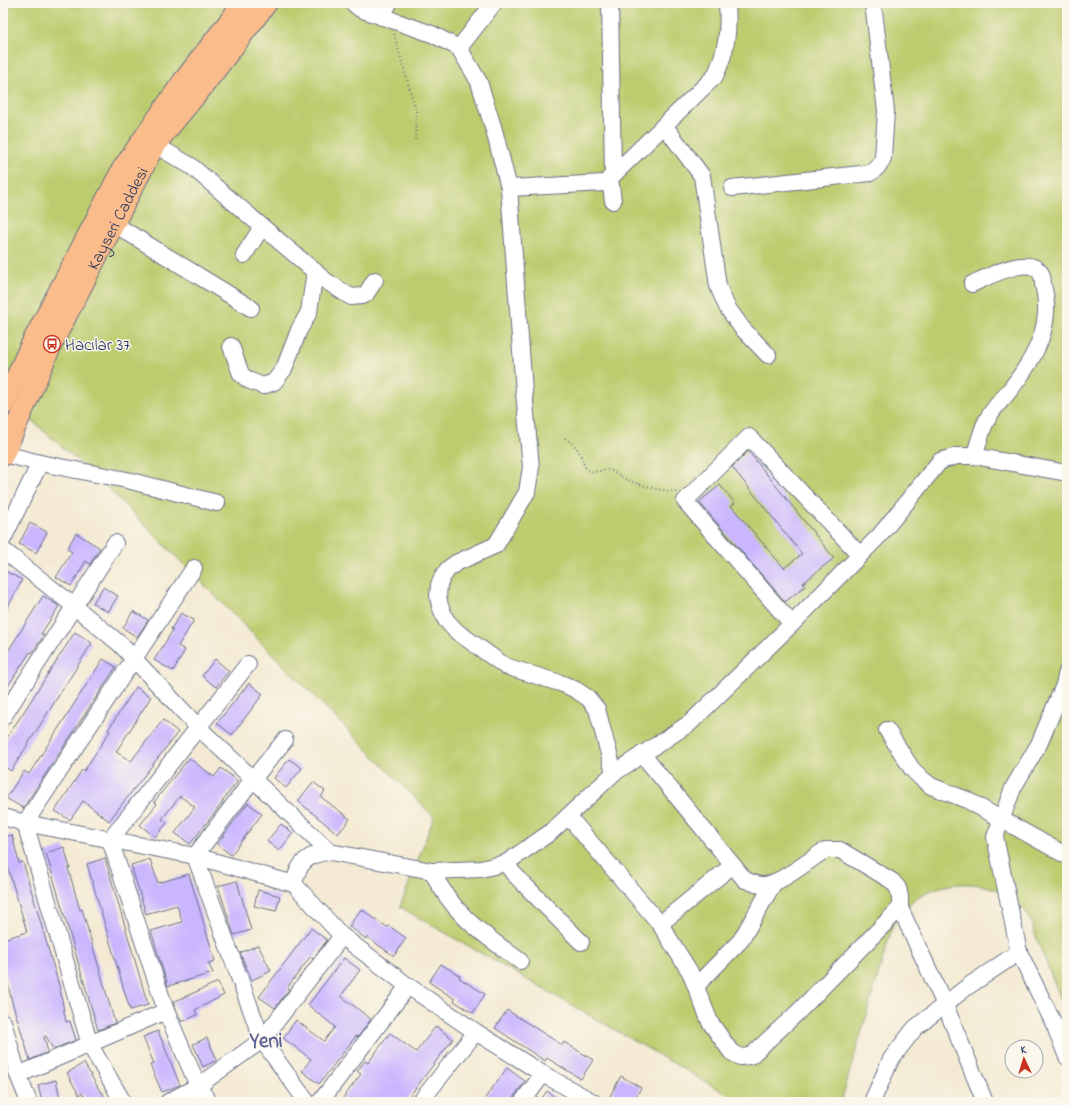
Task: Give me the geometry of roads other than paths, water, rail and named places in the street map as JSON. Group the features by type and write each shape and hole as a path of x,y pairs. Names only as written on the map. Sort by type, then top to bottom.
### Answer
{"main road":[{"name":"Kayseri Caddesi","path":"3,406 31,344 122,169 183,81 243,3"},
{"name":"Kayseri Caddesi","path":"3,455 52,344 155,145 202,88 267,3"}],"street":[{"path":"353,3 360,9 387,13 459,48 479,82 494,130 509,188 523,384 532,466 527,492 496,545 456,563 448,569 441,581 438,596 440,606 446,620 456,631 505,666 563,684 588,698 597,709 614,773"},
{"path":"459,48 494,3"},
{"path":"610,3 613,201"},
{"path":"509,188 605,183 715,76 723,59 728,19 727,3"},
{"path":"732,188 870,173 876,170 883,158 886,111 873,3"},
{"path":"664,125 702,176 718,286 727,307 742,328 768,355"},
{"path":"155,145 191,166 326,281 351,297 366,294 375,280"},
{"path":"114,224 251,308"},
{"path":"244,255 262,227"},
{"path":"972,284 996,273 1021,265 1028,265 1040,272 1046,294 1047,316 1042,338 1032,358 988,419 974,456"},
{"path":"231,346 241,374 248,380 263,386 274,382 284,369 309,312 315,271"},
{"path":"792,624 684,501 749,437 860,555"},
{"path":"3,455 127,480 216,503"},
{"path":"294,884 296,873 302,864 309,857 319,852 330,852 432,871 481,869 506,863 551,832 614,773 690,723 792,624 880,535 940,461 957,456 974,456 1067,473"},
{"path":"3,539 40,463"},
{"path":"3,717 115,543"},
{"path":"3,550 120,644 198,728 330,852"},
{"path":"25,823 194,568"},
{"path":"110,840 248,664"},
{"path":"1067,672 1064,685 1039,744 1013,788 995,837 1019,952 1054,1024 1067,1057"},
{"path":"887,730 912,769 931,786 967,800 1067,856"},
{"path":"195,856 253,779 285,740"},
{"path":"642,754 745,880 754,884 773,884"},
{"path":"568,816 660,924 690,972 710,1022 732,1052 740,1057 750,1056 798,1012 900,908"},
{"path":"3,817 25,823 195,856 294,884 342,936 408,986 476,1032 543,1074 593,1102"},
{"path":"25,823 90,1045 123,1102"},
{"path":"110,840 166,1012 198,1086 209,1102"},
{"path":"696,986 741,940 773,884 822,852 827,850 840,850 892,881 898,888 900,908 945,1005 985,1102"},
{"path":"195,856 262,1040 307,1102"},
{"path":"506,863 513,873 582,942"},
{"path":"660,924 733,865"},
{"path":"432,871 447,898 464,918 520,961"},
{"path":"168,1102 198,1086 262,1040 342,936"},
{"path":"876,1100 891,1059 915,1028 967,988 1019,952"},
{"path":"320,1102 408,986"},
{"path":"18,1075 166,1012"},
{"path":"3,1022 18,1075 29,1102"},
{"path":"420,1102 476,1032"},
{"path":"522,1102 543,1074"}],"place":[{"name":"Hacılar 37","path":"52,344"}],"district":[{"name":"Yeni","path":"266,1040"}]}
